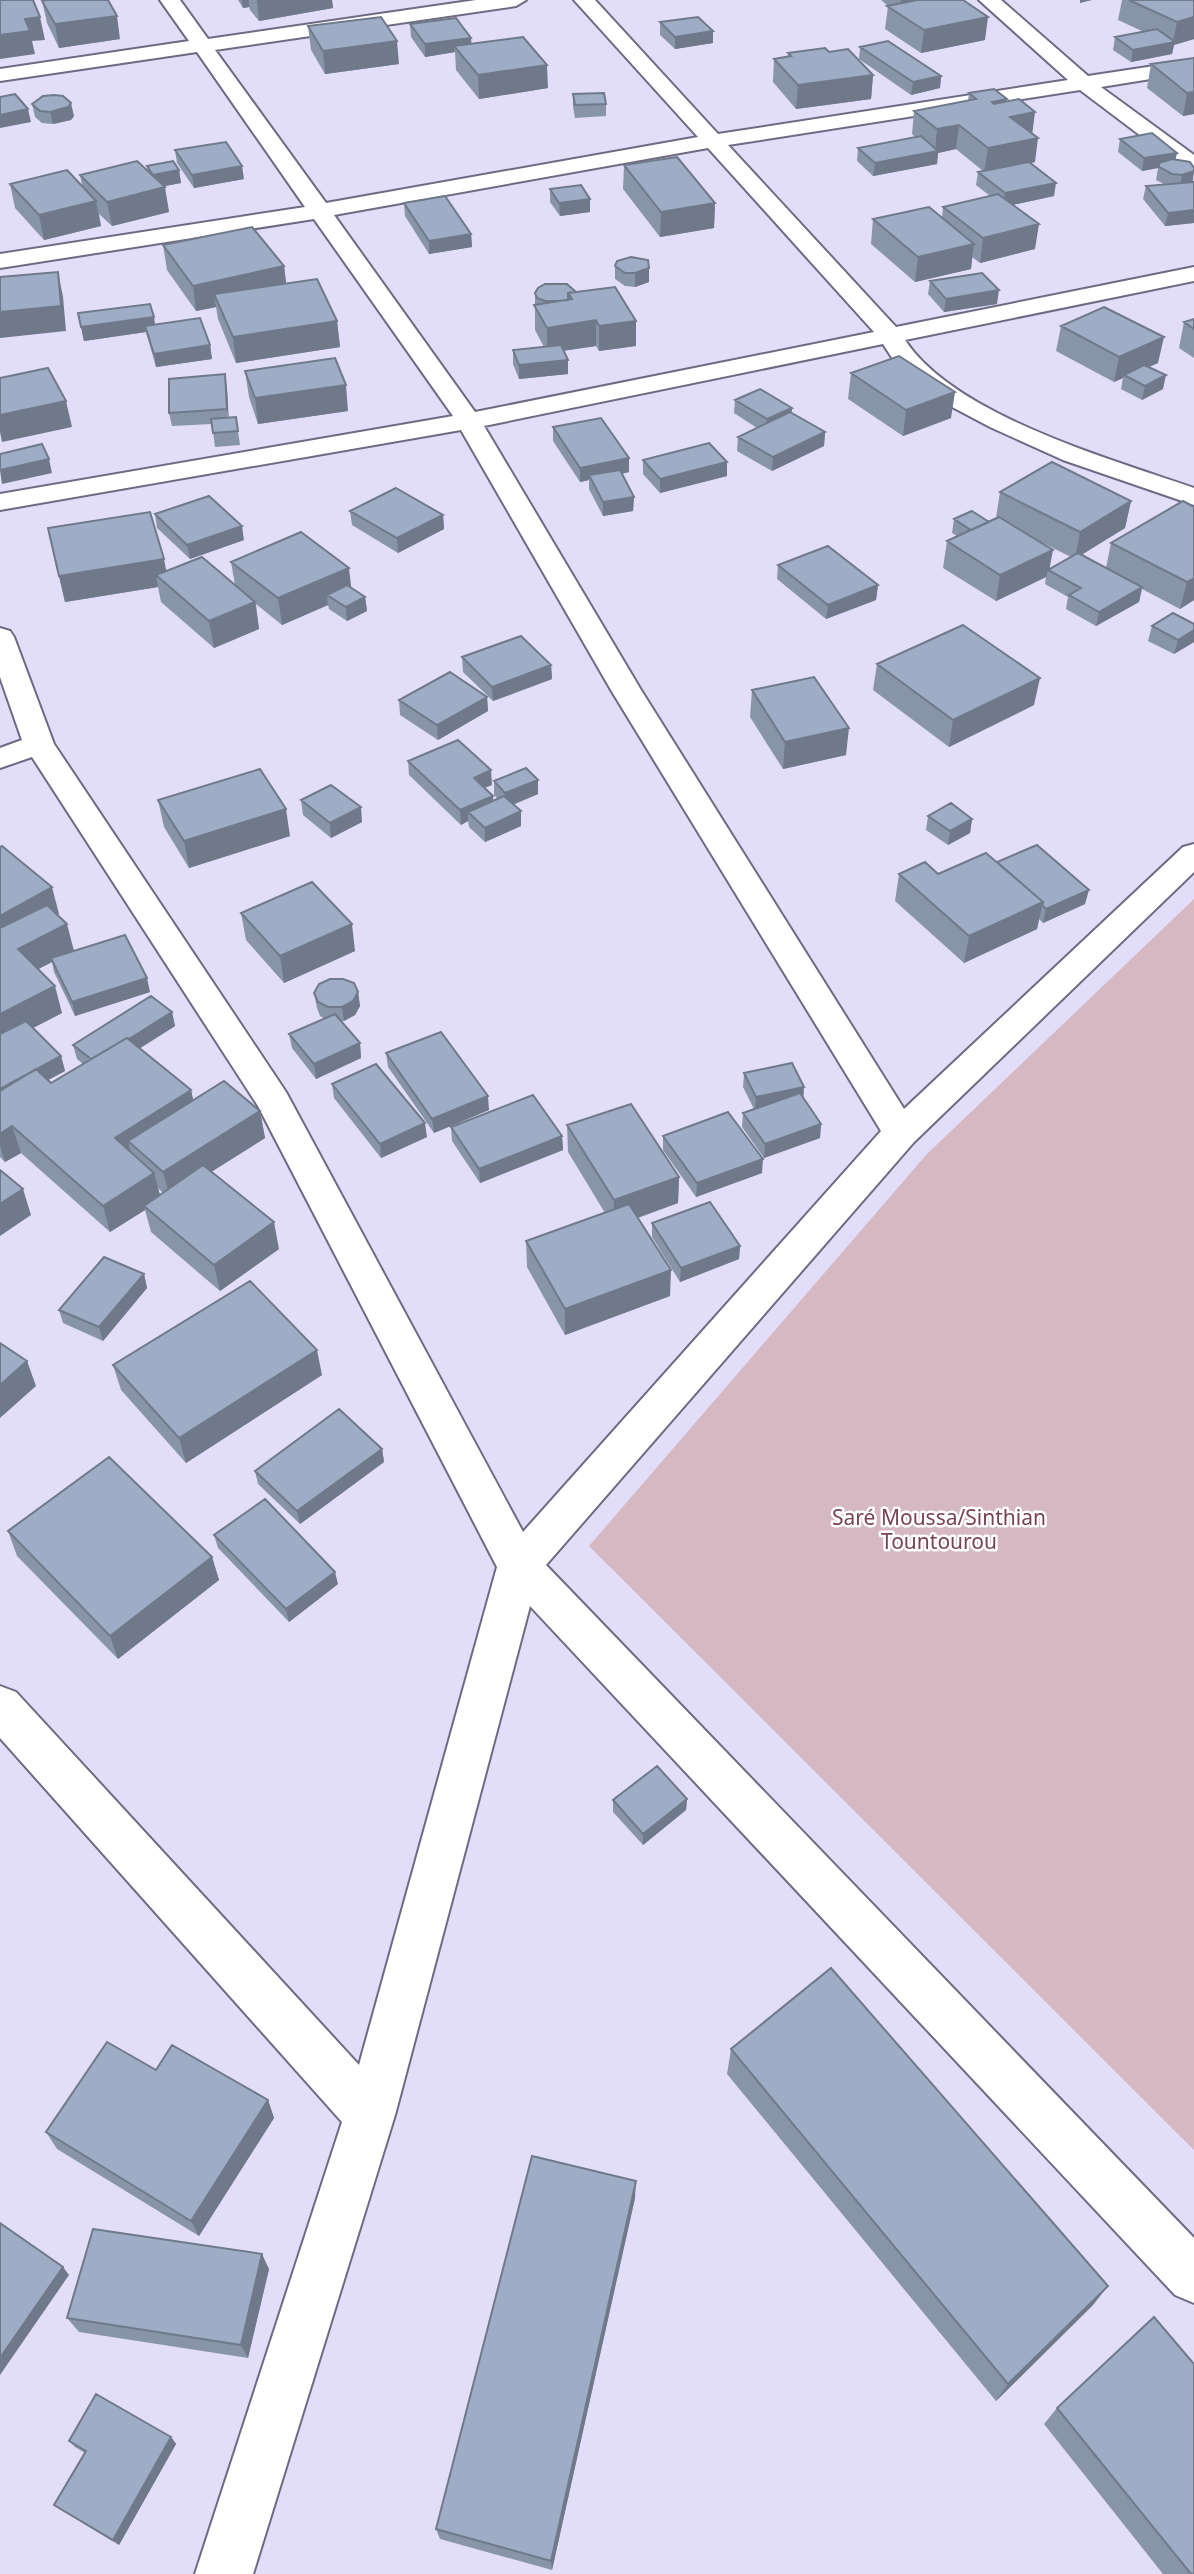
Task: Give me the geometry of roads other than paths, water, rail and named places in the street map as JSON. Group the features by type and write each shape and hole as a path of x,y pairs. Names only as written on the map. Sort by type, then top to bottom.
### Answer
{"street":[{"path":"170,0 469,421 634,702 901,1133"},
{"path":"0,75 516,0"},
{"path":"584,0 889,334 909,365 948,395 999,422 1072,454 1194,497"},
{"path":"989,0 1086,85 1194,165"},
{"path":"0,261 320,211 713,141 1086,85 1194,66"},
{"path":"0,502 469,421 1194,274"},
{"path":"0,637 39,744 274,1101 519,1566 1194,2276"},
{"path":"0,759 39,744"},
{"path":"224,2574 370,2115 519,1566 901,1133 1194,854"},
{"path":"0,1706 370,2115"}],"park label":[{"name":"Saré Moussa/Sinthian Tountourou","path":"939,1530"}]}
